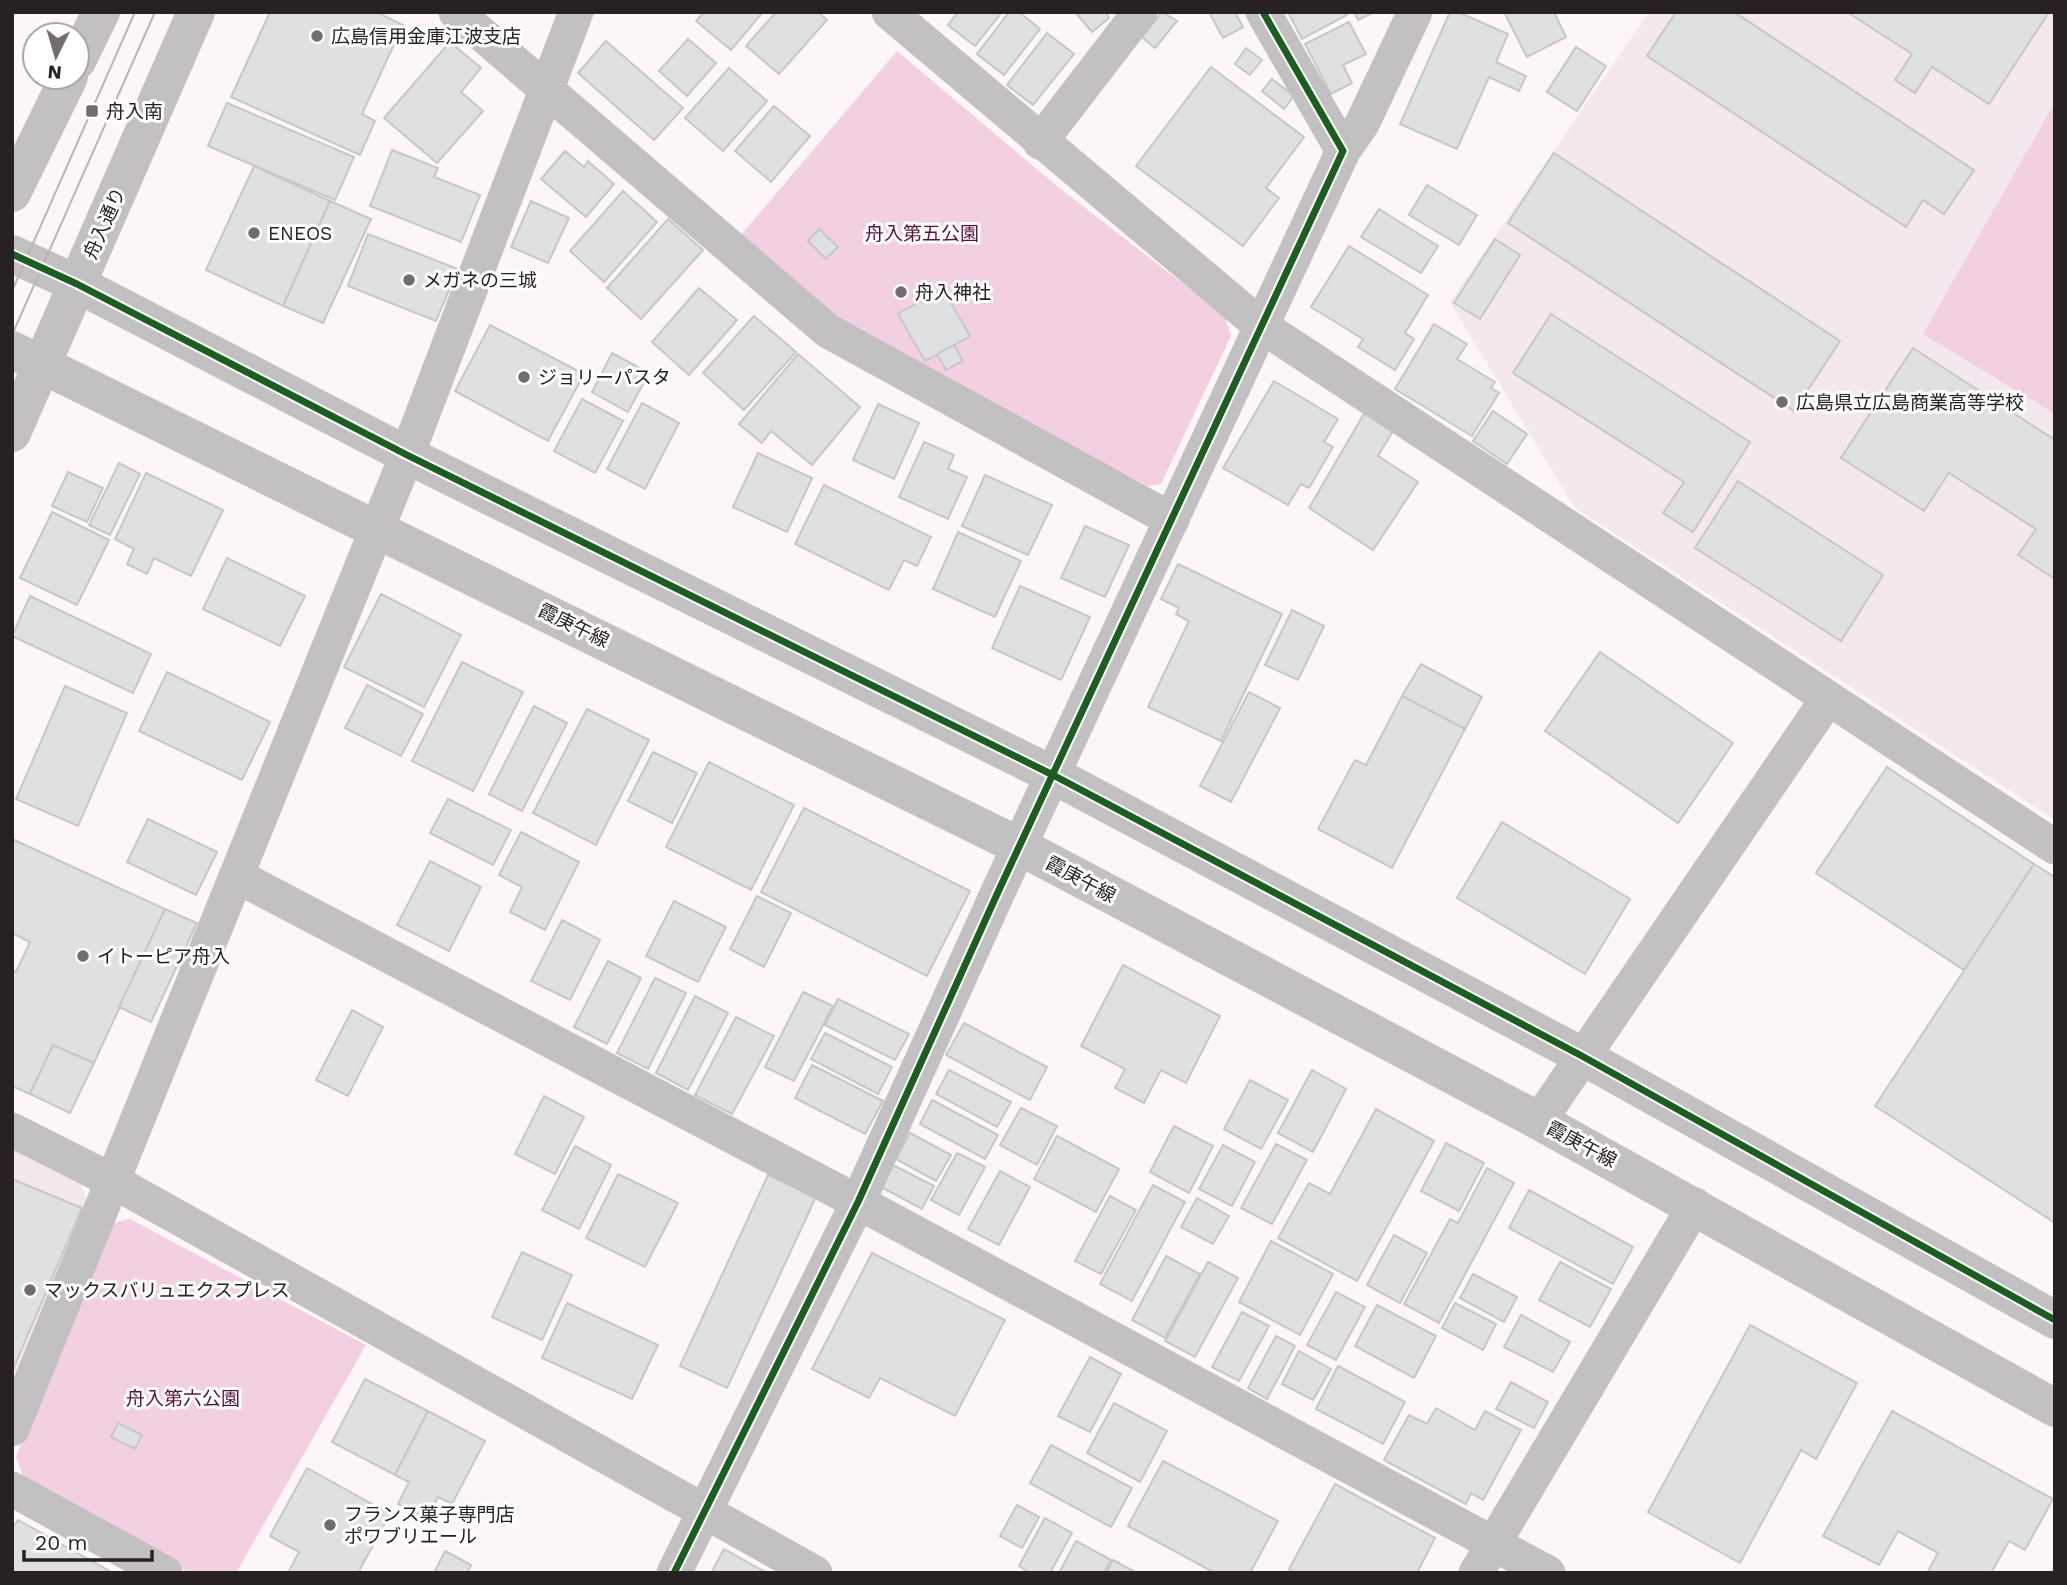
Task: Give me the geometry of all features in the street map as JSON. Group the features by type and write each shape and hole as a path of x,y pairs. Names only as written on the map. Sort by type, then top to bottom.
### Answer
{"street":[{"path":"91,32 101,12"},
{"name":"舟入通り","path":"12,433 27,358 77,284 196,12"},
{"path":"456,12 828,331 1172,520"},
{"path":"12,1429 407,455 549,89 576,12"},
{"path":"889,12 1260,325 1827,700 2055,847"},
{"path":"1040,142 1140,12"},
{"path":"1263,12 1343,151"},
{"path":"674,1573 858,1202 1260,325 1343,151 1362,124 1416,12"},
{"path":"12,193 62,91"},
{"path":"12,254 77,284 407,455 1053,775 1582,1056 2055,1320"},
{"name":"霞庚午線","path":"27,358 1020,846 1695,1205 2055,1408"},
{"path":"1539,1121 1827,700"},
{"path":"237,876 858,1202 1485,1558 1548,1573"},
{"path":"12,1130 111,1180 815,1573"},
{"path":"1485,1558 1695,1205"},
{"path":"12,1489 165,1573"}],"shaded area":[{"name":"広島県立広島商業高等学校","path":"1649,12 2055,12 2055,820 1574,507 1450,302"},
{"name":"マックスバリュエクスプレス","path":"12,1148 81,1183 88,1205 12,1386"}],"green space":[{"name":"舟入第五公園","path":"897,51 1058,187 1225,316 1231,336 1161,484 1148,486 857,341 741,235"},
{"path":"2055,102 2055,414 1923,334"},
{"name":"舟入第六公園","path":"130,1219 366,1345 236,1573 190,1573 25,1482 16,1457 110,1224"}],"building":[{"path":"270,12 376,12 403,25 362,114 375,121 360,155 231,97"},
{"path":"704,12 763,12 731,50 696,21"},
{"path":"776,12 818,12 827,20 779,74 746,46"},
{"path":"958,12 1002,12 975,46 948,25"},
{"path":"1009,12 1019,12 1040,29 1004,75 977,54"},
{"path":"1075,12 1106,12 1109,18 1092,32"},
{"path":"1162,12 1177,21 1155,48 1142,37"},
{"path":"1209,12 1235,12 1243,27 1223,38"},
{"path":"1288,12 1345,12 1347,15 1302,39"},
{"path":"1354,12 1374,12 1358,20"},
{"path":"1450,12 1458,12 1508,34 1496,62 1526,76 1519,91 1489,77 1457,149 1400,124"},
{"path":"1504,12 1554,12 1566,37 1527,57"},
{"path":"1676,12 1734,12 1974,170 1944,214 1923,200 1906,227 1647,56"},
{"path":"1847,12 2049,12 1989,104 1932,67 1915,93 1895,80 1912,54"},
{"path":"1349,22 1366,54 1343,65 1352,83 1331,94 1305,44"},
{"path":"1047,33 1074,54 1033,105 1007,85"},
{"path":"688,39 716,63 687,96 659,71"},
{"path":"606,41 683,108 654,140 578,73"},
{"path":"450,42 481,68 461,92 483,111 437,163 384,118"},
{"path":"1576,47 1606,66 1577,111 1547,92"},
{"path":"1246,48 1262,60 1250,75 1235,64"},
{"path":"1211,67 1304,137 1266,188 1279,198 1243,246 1136,166"},
{"path":"729,68 767,101 723,151 685,118"},
{"path":"1272,79 1294,96 1284,109 1262,91"},
{"path":"227,103 354,157 335,200 208,146"},
{"path":"774,106 810,136 771,182 735,151"},
{"path":"392,150 438,168 434,177 480,195 461,242 370,206"},
{"path":"565,151 584,167 588,161 614,184 586,217 541,179"},
{"path":"1554,153 1840,341 1794,411 1508,223"},
{"path":"254,166 330,201 283,306 206,270"},
{"path":"1427,185 1477,215 1459,245 1409,215"},
{"path":"623,191 657,222 604,282 570,251"},
{"path":"330,201 371,219 323,323 283,306"},
{"path":"531,201 569,218 548,263 511,247"},
{"path":"1379,209 1438,246 1421,273 1361,237"},
{"path":"668,219 703,250 641,319 607,288"},
{"path":"819,229 838,247 826,259 808,241"},
{"path":"368,234 458,269 436,321 348,286"},
{"path":"1495,239 1520,255 1480,319 1454,303"},
{"path":"1349,246 1428,295 1405,333 1414,339 1395,370 1358,347 1363,339 1311,307"},
{"path":"699,288 737,320 689,375 652,342"},
{"path":"943,289 970,336 925,361 898,314"},
{"path":"1551,314 1750,442 1693,532 1663,513 1684,482 1513,373"},
{"path":"754,316 796,352 744,410 703,373"},
{"path":"1434,324 1467,344 1457,359 1495,382 1491,388 1499,393 1472,436 1395,389"},
{"path":"490,325 584,374 548,441 455,391"},
{"path":"954,345 963,361 946,370 937,354"},
{"path":"1913,348 2055,440 2055,579 2018,555 2036,529 1949,473 1924,511 1841,458"},
{"path":"612,353 649,373 628,412 592,392"},
{"path":"798,354 860,407 812,465 771,431 762,443 739,424"},
{"path":"1274,381 1338,419 1324,442 1333,447 1309,488 1301,484 1288,505 1223,468"},
{"path":"582,399 623,421 595,473 554,451"},
{"path":"642,403 679,423 645,489 607,469"},
{"path":"878,404 919,423 894,479 853,460"},
{"path":"1493,411 1527,434 1507,464 1473,441"},
{"path":"1365,412 1393,431 1378,456 1418,482 1373,550 1309,508"},
{"path":"924,442 954,455 948,469 967,477 948,519 899,497"},
{"path":"758,453 812,478 787,532 733,507"},
{"path":"119,463 140,474 110,535 89,525"},
{"path":"68,472 103,488 87,522 52,506"},
{"path":"146,473 223,510 191,576 154,558 147,574 127,564 134,549 115,539"},
{"path":"985,475 1052,505 1028,555 962,526"},
{"path":"1738,481 1883,575 1841,641 1695,548"},
{"path":"824,485 931,537 917,566 904,560 889,590 795,544"},
{"path":"52,512 109,540 77,605 20,578"},
{"path":"1085,526 1129,545 1105,597 1061,578"},
{"path":"958,532 1021,561 995,617 933,589"},
{"path":"227,558 305,596 280,646 203,609"},
{"path":"1178,564 1282,614 1221,741 1148,707 1189,621 1176,614 1179,608 1161,599"},
{"path":"1020,586 1090,617 1061,680 992,648"},
{"path":"381,594 461,635 424,707 344,667"},
{"path":"30,596 151,654 133,693 12,636"},
{"path":"1292,610 1324,626 1298,680 1265,665"},
{"path":"1600,652 1733,743 1678,823 1545,731"},
{"path":"462,662 523,692 473,791 412,761"},
{"path":"1421,664 1482,697 1465,729 1402,696"},
{"path":"167,672 270,722 242,780 139,731"},
{"path":"367,685 423,714 401,756 345,728"},
{"path":"65,686 127,713 78,826 16,799"},
{"path":"1249,692 1280,708 1231,802 1200,786"},
{"path":"1402,696 1465,729 1392,868 1318,829 1355,760 1366,765"},
{"path":"534,706 567,723 522,811 489,794"},
{"path":"587,709 649,740 596,845 533,813"},
{"path":"653,752 697,773 672,823 628,801"},
{"path":"709,762 794,805 751,890 666,847"},
{"path":"1887,767 2034,864 1964,970 1816,873"},
{"path":"448,799 511,830 493,865 430,833"},
{"path":"804,808 970,891 927,976 761,892"},
{"path":"148,819 217,852 196,895 127,862"},
{"path":"1502,822 1630,899 1585,974 1457,898"},
{"path":"521,832 579,862 545,930 510,912 522,887 499,875"},
{"name":"イトーピア舟入","path":"12,839 165,909 94,1063 53,1045 30,1094 12,1086 12,970 16,972 30,942 12,933"},
{"path":"430,861 481,887 449,951 397,925"},
{"path":"2034,864 2055,877 2055,1223 1875,1106"},
{"path":"757,896 791,913 764,967 730,949"},
{"path":"674,901 726,927 698,982 646,956"},
{"path":"165,909 197,923 151,1022 119,1007"},
{"path":"562,920 600,940 570,1000 531,981"},
{"path":"608,961 641,978 607,1044 574,1027"},
{"path":"1123,965 1220,1016 1186,1083 1161,1070 1144,1103 1115,1088 1125,1069 1081,1046"},
{"path":"655,978 686,993 648,1069 617,1053"},
{"path":"803,992 833,1006 794,1081 765,1067"},
{"path":"695,996 728,1013 688,1090 656,1073"},
{"path":"838,999 909,1034 895,1060 825,1025"},
{"path":"352,1010 383,1027 348,1096 316,1080"},
{"path":"736,1017 774,1036 732,1114 695,1095"},
{"path":"964,1023 1047,1067 1030,1100 946,1055"},
{"path":"825,1033 892,1067 878,1094 811,1059"},
{"path":"53,1045 94,1063 70,1113 30,1094"},
{"path":"812,1065 883,1101 865,1134 795,1098"},
{"path":"949,1070 1011,1102 997,1127 936,1094"},
{"path":"1312,1070 1346,1089 1313,1152 1278,1133"},
{"path":"1250,1080 1288,1100 1261,1149 1224,1129"},
{"path":"544,1096 584,1117 555,1174 515,1154"},
{"path":"932,1100 998,1135 985,1159 920,1124"},
{"path":"1021,1108 1057,1126 1037,1165 1000,1145"},
{"path":"1376,1109 1434,1141 1357,1281 1278,1238 1309,1183 1330,1194"},
{"path":"1174,1126 1213,1146 1189,1193 1150,1172"},
{"path":"910,1133 951,1155 936,1181 896,1159"},
{"path":"1057,1136 1119,1169 1096,1212 1034,1179"},
{"path":"1446,1143 1484,1163 1459,1211 1421,1191"},
{"path":"1276,1144 1307,1160 1272,1224 1241,1208"},
{"path":"1223,1145 1255,1162 1232,1206 1199,1189"},
{"path":"575,1146 611,1165 579,1229 542,1210"},
{"path":"957,1153 985,1167 959,1215 931,1200"},
{"path":"893,1165 934,1186 922,1209 881,1187"},
{"path":"1487,1168 1514,1183 1439,1323 1404,1304 1450,1219 1458,1223"},
{"path":"1000,1171 1030,1187 999,1245 968,1229"},
{"path":"618,1174 678,1203 645,1267 586,1238"},
{"path":"768,1175 816,1197 727,1388 680,1366"},
{"name":"マックスバリュエクスプレス","path":"12,1179 82,1208 12,1372"},
{"path":"1153,1185 1185,1202 1132,1301 1100,1284"},
{"path":"1529,1190 1633,1247 1613,1284 1509,1228"},
{"path":"1110,1196 1136,1210 1101,1274 1075,1261"},
{"path":"1197,1198 1229,1216 1213,1244 1181,1227"},
{"path":"1394,1235 1427,1253 1400,1303 1367,1285"},
{"path":"1271,1241 1333,1274 1300,1335 1239,1302"},
{"path":"522,1252 572,1275 542,1340 492,1317"},
{"path":"872,1253 1005,1320 955,1416 880,1378 869,1398 812,1369"},
{"path":"1166,1256 1200,1274 1165,1338 1132,1320"},
{"path":"1208,1262 1238,1278 1195,1357 1165,1341"},
{"path":"1560,1262 1611,1289 1590,1327 1539,1300"},
{"path":"1473,1274 1517,1297 1504,1322 1460,1298"},
{"path":"1336,1292 1365,1307 1336,1360 1307,1345"},
{"path":"567,1303 658,1345 632,1399 542,1358"},
{"path":"1455,1303 1496,1324 1483,1350 1442,1328"},
{"path":"1377,1305 1436,1336 1414,1378 1355,1346"},
{"path":"1242,1312 1269,1326 1239,1381 1212,1367"},
{"path":"1521,1315 1570,1342 1553,1372 1504,1347"},
{"path":"1750,1325 1857,1383 1816,1459 1801,1450 1740,1563 1648,1512"},
{"path":"1276,1336 1295,1346 1267,1399 1248,1388"},
{"path":"1299,1351 1331,1369 1313,1400 1282,1384"},
{"path":"1090,1357 1121,1374 1090,1432 1058,1416"},
{"path":"1338,1366 1405,1402 1383,1444 1316,1409"},
{"path":"365,1379 428,1411 395,1475 332,1442"},
{"path":"1511,1382 1548,1402 1534,1428 1496,1409"},
{"path":"1114,1403 1167,1431 1140,1482 1087,1453"},
{"path":"1436,1408 1475,1430 1485,1411 1521,1430 1483,1500 1471,1493 1466,1504 1384,1460 1409,1415 1427,1424"},
{"path":"428,1411 485,1441 452,1504 438,1497 427,1519 398,1504 409,1482 395,1475"},
{"path":"1892,1411 2053,1499 2025,1550 2009,1541 1991,1573 1927,1573 1938,1553 1898,1531 1879,1565 1823,1536"},
{"path":"118,1423 142,1435 135,1449 111,1437"},
{"path":"1051,1445 1132,1488 1111,1527 1030,1483"},
{"path":"1163,1461 1278,1521 1250,1573 1215,1573 1128,1526"},
{"name":"フランス菓子専門店 ポワブリエール","path":"307,1468 390,1514 358,1573 288,1573 299,1552 270,1536"},
{"path":"1335,1484 1435,1538 1417,1573 1295,1573 1289,1569"},
{"path":"1017,1505 1039,1517 1022,1548 1000,1536"},
{"path":"1045,1518 1072,1533 1050,1573 1030,1573 1019,1566"},
{"path":"18,1520 113,1573 12,1573 12,1529"},
{"path":"1076,1541 1111,1560 1104,1573 1059,1573"},
{"path":"724,1549 767,1573 711,1573"},
{"path":"445,1551 471,1565 467,1573 434,1573"},
{"path":"1113,1560 1137,1573 1106,1573"}],"tram line":[{"path":"12,291 135,12"},
{"path":"12,335 155,12"}],"cycle path":[{"path":"674,1573 858,1202 998,892 1343,151 1263,12"},
{"path":"12,254 77,284 407,455 1053,775 1582,1056 2055,1320"}],"place":[{"name":"広島信用金庫江波支店","path":"317,36"},
{"name":"舟入南","path":"92,111"},
{"name":"ENEOS","path":"254,233"},
{"name":"メガネの三城","path":"409,280"},
{"name":"舟入神社","path":"901,292"},
{"name":"ジョリーパスタ","path":"524,377"},
{"name":"広島県立広島商業高等学校","path":"1782,402"},
{"name":"イトーピア舟入","path":"83,956"},
{"name":"マックスバリュエクスプレス","path":"30,1290"},
{"name":"フランス菓子専門店 ポワブリエール","path":"330,1525"}]}
